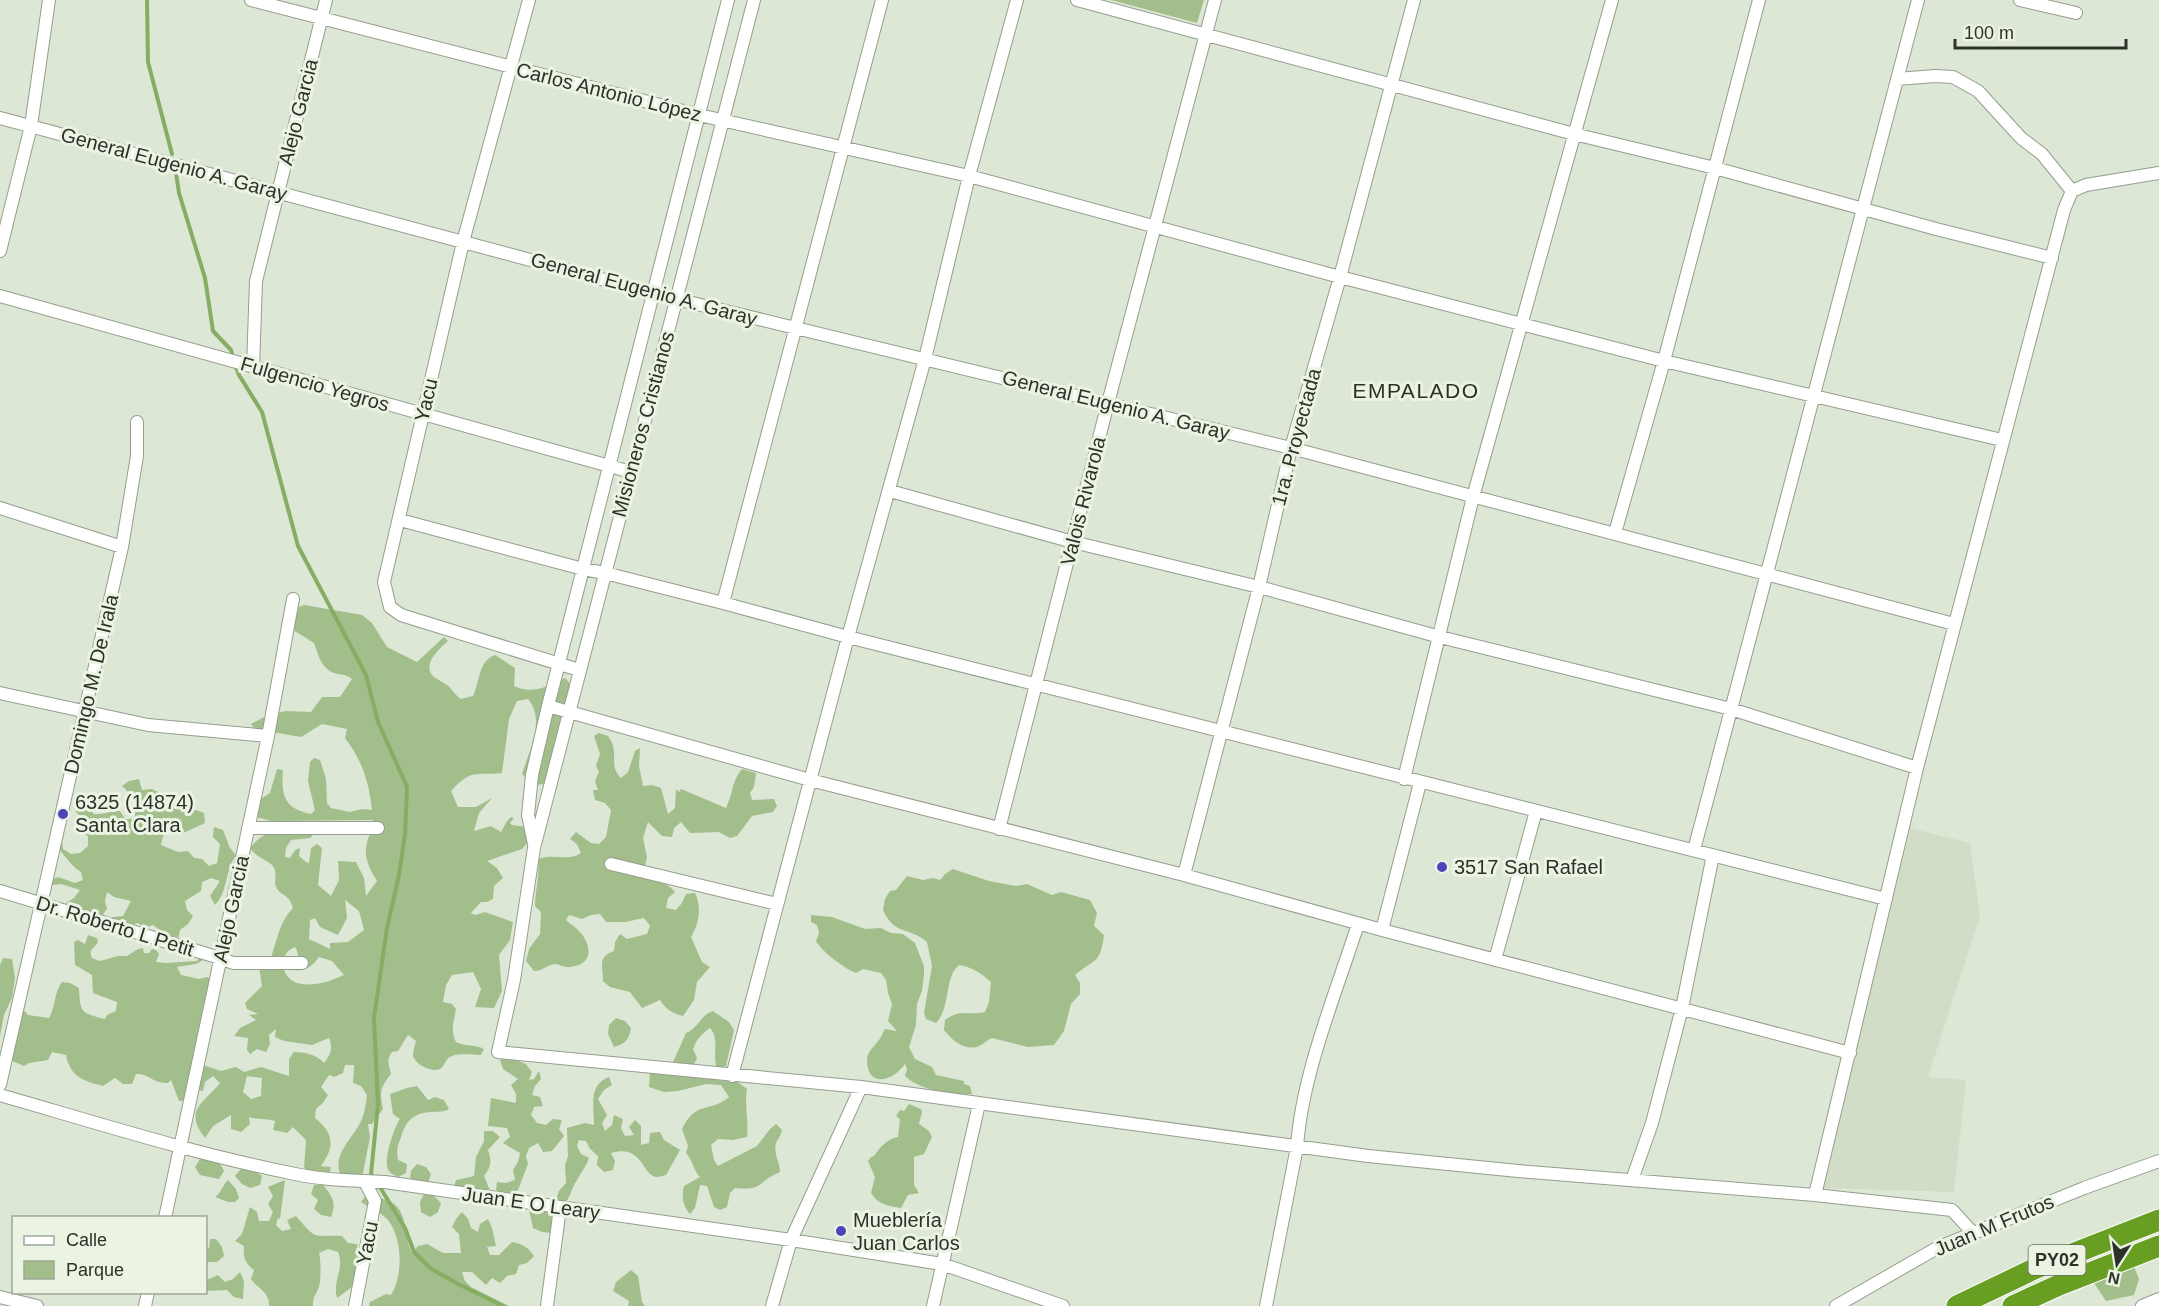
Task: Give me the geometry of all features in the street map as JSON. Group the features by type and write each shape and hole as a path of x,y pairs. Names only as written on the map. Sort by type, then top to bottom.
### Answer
{"highway":[{"name":"PY02","path":"1957,1306 2034,1269 2159,1220"},
{"name":"PY02","path":"2013,1306 2059,1285 2159,1246"}],"street":[{"path":"0,251 31,126 49,0"},
{"name":"Carlos Antonio López","path":"251,0 699,116 969,176 1664,362 2002,440"},
{"name":"Alejo Garcia","path":"248,365 256,281 326,0"},
{"name":"Yacu","path":"529,0 463,242 384,582 390,607 401,615 579,670"},
{"name":"Misioneros Cristianos","path":"534,848 528,815 532,775 652,292 728,0"},
{"name":"Misioneros Cristianos","path":"732,1076 498,1052 514,980 534,848 754,0"},
{"path":"723,603 882,0"},
{"path":"1017,0 969,176 925,359 848,638 732,1076 861,1087 1379,1157 1815,1195 1952,1210 1973,1233"},
{"path":"1077,0 1574,134 1715,168 1936,229 2052,258"},
{"name":"Valois Rivarola","path":"999,829 1108,403 1215,0"},
{"name":"1ra. Proyectada","path":"1184,875 1259,587 1291,448 1340,277 1414,0"},
{"path":"1404,779 1473,497 1612,0"},
{"path":"1615,533 1664,362 1759,0"},
{"path":"1694,850 1918,0"},
{"path":"2020,0 2076,13"},
{"path":"1897,80 1935,76 1953,77 1977,91 2021,138 2042,154 2072,191"},
{"name":"General Eugenio A. Garay","path":"0,118 676,299 1291,448 1954,624"},
{"path":"1815,1195 1917,768 2064,210 2072,191 2086,184 2159,173"},
{"name":"Fulgencio Yegros","path":"0,296 631,472"},
{"name":"Domingo M. De Irala","path":"0,1085 122,547 137,456 137,422"},
{"path":"890,491 1072,542 1259,587 1440,637 1731,710 1917,768"},
{"path":"0,508 122,547"},
{"path":"400,520 583,569 723,603 848,638 1886,899"},
{"name":"Alejo Garcia","path":"165,1216 268,736 293,599"},
{"path":"0,693 148,725 268,736"},
{"path":"548,706 810,780 1184,875 1358,924 1850,1053"},
{"path":"1382,930 1420,783"},
{"path":"1495,960 1536,811"},
{"path":"248,828 378,828"},
{"path":"1632,1180 1652,1124 1682,1008 1713,855"},
{"path":"611,864 777,904"},
{"name":"Dr. Roberto L Petit","path":"0,891 232,963 302,963"},
{"path":"1266,1306 1297,1147 1298,1127 1314,1059 1358,924"},
{"path":"772,1306 791,1240 861,1087"},
{"name":"Juan E O Leary","path":"0,1095 180,1146 295,1174 385,1182 942,1264 1064,1306"},
{"path":"933,1306 979,1104"},
{"name":"Juan M Frutos","path":"1836,1306 1937,1248 2084,1188 2159,1161"},
{"name":"Yacu","path":"354,1306 375,1201 368,1182"},
{"path":"547,1306 560,1208"},
{"path":"0,1297 37,1306"},
{"path":"2142,1306 2159,1299"}],"shaded area":[{"path":"1910,828 1970,843 1980,916 1928,1077 1966,1080 1954,1192 1822,1188"}],"green space":[{"path":"1111,0 1204,0 1197,23"},
{"path":"304,605 362,615 372,623 387,647 417,662 444,637 448,641 430,662 430,672 461,699 473,696 482,667 489,658 495,655 515,668 514,686 521,689 534,690 565,678 569,682 570,694 550,782 535,784 522,774 536,726 536,716 528,699 517,701 509,719 502,773 474,774 464,779 451,791 458,807 476,807 492,798 479,813 474,831 491,826 501,832 511,817 514,818 510,823 512,825 527,827 535,834 522,849 487,861 497,868 503,878 494,886 493,899 481,902 471,913 475,915 485,912 513,922 510,940 499,955 502,991 494,1008 475,1007 481,989 473,972 452,975 446,985 443,1002 452,1004 456,1009 453,1029 456,1042 484,1049 481,1055 455,1055 448,1058 440,1069 428,1069 414,1058 416,1041 408,1035 398,1051 392,1052 389,1060 391,1074 381,1091 383,1109 372,1124 368,1124 370,1137 361,1183 343,1179 339,1171 340,1155 362,1119 366,1104 367,1095 361,1086 353,1083 354,1065 345,1065 343,1073 334,1077 329,1075 321,1087 328,1095 316,1109 315,1118 326,1129 330,1140 329,1153 321,1166 331,1167 329,1176 309,1174 304,1167 306,1140 293,1127 287,1133 273,1130 275,1121 249,1117 250,1124 241,1132 231,1129 231,1115 213,1126 205,1138 196,1120 196,1114 202,1102 220,1083 213,1076 205,1082 203,1091 194,1089 189,1100 179,1101 171,1080 163,1083 136,1074 132,1084 123,1084 115,1078 103,1086 74,1073 66,1055 52,1052 48,1060 24,1066 10,1060 19,1029 19,1011 22,1008 28,1015 49,1018 62,982 79,988 81,1007 86,1013 105,1019 107,1015 116,1011 117,1002 93,993 92,975 75,965 74,942 78,940 85,944 88,935 97,938 98,942 91,951 91,955 92,958 100,961 127,956 143,948 144,953 149,953 152,949 156,950 159,954 156,962 165,963 197,961 202,953 205,959 196,964 177,967 181,975 199,979 207,977 216,982 203,1065 221,1071 236,1067 244,1072 261,1067 289,1076 289,1059 294,1052 310,1055 324,1063 330,1054 329,1038 312,1045 284,1041 275,1037 276,1029 269,1035 270,1044 266,1052 257,1049 250,1054 247,1050 248,1038 234,1036 240,1028 256,1020 249,1015 258,1014 247,1009 245,1003 262,986 259,967 270,960 281,926 293,908 287,897 276,887 274,868 250,848 257,840 271,832 279,831 314,834 310,838 291,840 286,848 285,857 290,858 295,850 300,848 299,856 309,863 311,848 317,844 322,848 318,885 331,896 339,880 338,861 356,862 364,878 366,896 377,881 366,853 373,820 271,821 252,816 259,800 270,793 277,769 283,770 286,800 295,809 311,814 315,810 308,781 310,762 314,758 320,760 326,779 327,803 331,808 350,812 362,809 372,810 364,772 345,738 347,729 322,724 301,737 255,729 251,724 268,715 286,711 311,712 322,697 340,697 352,679 328,670 322,663 314,643 293,630 291,618 299,607","holes":["345,900 359,911 364,930 348,942 330,943 330,949 309,939 310,920 315,918 320,927 338,935 347,918","295,947 298,953 298,962 293,970 308,968 319,957 332,961 344,975 318,984 295,982 286,974 284,968 283,962 289,951","247,1076 262,1078 261,1096 251,1099 243,1092"]},
{"path":"599,733 608,736 612,742 615,768 621,778 628,772 635,751 640,748 639,766 643,786 652,785 661,788 668,814 675,808 676,789 726,808 742,769 756,773 754,787 750,793 752,800 774,799 777,806 773,812 752,816 737,836 730,838 719,832 690,833 681,822 674,828 672,837 662,836 648,822 643,838 647,857 643,874 665,884 675,892 668,898 666,908 676,910 686,894 695,893 699,915 691,937 702,962 710,967 697,982 694,1000 683,1016 669,1010 660,1000 642,1008 630,992 610,987 603,981 603,959 614,951 615,942 620,934 627,939 647,934 650,926 644,918 625,922 606,922 600,914 582,919 569,915 566,920 582,935 588,947 587,958 584,962 568,967 553,964 534,971 526,961 529,949 540,934 541,912 535,906 538,859 571,857 581,853 577,844 570,839 576,832 591,843 599,844 606,837 611,810 605,803 595,800 593,790 598,790 595,781 599,772 596,766 600,754 594,736"},
{"path":"139,779 142,790 152,789 160,793 153,799 154,808 172,809 174,800 187,812 196,810 204,813 205,823 179,835 170,830 163,836 161,845 178,852 188,851 194,858 202,859 209,866 217,863 220,844 213,837 214,827 223,830 230,848 236,855 222,894 215,905 210,896 220,881 211,878 202,882 201,891 185,901 187,910 193,916 180,930 178,939 169,937 153,925 144,928 138,923 127,926 110,919 123,916 131,901 114,897 107,892 105,901 107,909 101,917 73,910 66,903 80,890 61,884 52,885 47,902 49,881 58,877 75,883 83,880 81,872 54,843 62,840 63,849 71,854 80,853 88,846 88,836 79,832 97,831 76,812 75,802 84,802 92,806 93,814 120,811 125,819 134,819 134,801 122,786 129,781"},
{"path":"953,869 989,881 1016,886 1027,884 1052,895 1061,892 1090,900 1097,913 1094,926 1104,935 1101,952 1096,960 1075,975 1080,983 1080,994 1071,1004 1064,1031 1054,1045 1028,1047 992,1038 979,1046 969,1047 951,1038 944,1030 945,1020 960,1013 985,1012 989,1002 991,982 976,971 964,966 959,965 954,970 941,1017 936,1023 926,1019 924,1013 932,966 927,942 892,924 883,910 885,899 890,891 896,890 907,876 923,880 933,878 940,880"},
{"path":"811,915 832,917 865,929 881,928 891,933 903,934 915,943 924,966 924,974 922,991 917,1004 916,1025 909,1047 915,1059 932,1067 936,1075 964,1081 964,1084 970,1086 972,1094 955,1094 919,1085 905,1076 907,1069 905,1064 889,1077 877,1079 872,1076 867,1062 869,1053 885,1029 897,1031 888,1021 892,1004 886,980 881,973 863,969 856,973 828,954 816,941 819,933 817,925 811,922"},
{"path":"3,958 12,959 15,978 12,998 4,1015 0,1036 0,965"},
{"path":"713,1011 729,1022 734,1030 726,1066 717,1069 715,1037 710,1028 704,1032 693,1049 697,1058 693,1066 673,1062 686,1033"},
{"path":"616,1018 625,1021 631,1028 626,1041 614,1047 608,1034 609,1025"},
{"path":"509,1057 526,1064 532,1072 529,1080 534,1079 539,1071 541,1079 532,1095 540,1097 543,1106 534,1107 531,1115 537,1123 546,1125 553,1119 562,1120 559,1129 564,1136 552,1151 543,1152 538,1143 529,1148 526,1156 528,1164 518,1190 500,1199 496,1191 497,1182 506,1183 515,1180 513,1170 520,1153 503,1143 510,1137 507,1128 488,1126 491,1098 516,1103 516,1094 511,1085 518,1079 503,1069 500,1060"},
{"path":"650,1072 707,1076 721,1081 735,1080 747,1089 747,1137 733,1140 718,1139 711,1145 714,1160 718,1166 757,1146 776,1124 782,1130 775,1147 780,1172 756,1187 735,1188 730,1193 727,1207 720,1210 714,1207 707,1186 700,1185 695,1208 690,1214 683,1201 684,1186 700,1177 686,1153 688,1146 682,1129 687,1120 698,1110 716,1105 729,1097 721,1085 706,1084 664,1092 649,1087"},
{"path":"609,1077 612,1085 604,1090 598,1099 607,1115 602,1123 605,1131 612,1125 614,1115 623,1119 621,1128 625,1136 634,1135 629,1127 635,1120 641,1126 641,1145 649,1143 650,1133 660,1132 664,1140 680,1150 666,1175 656,1177 651,1175 640,1160 622,1151 611,1153 615,1161 613,1170 604,1172 597,1165 598,1156 590,1149 586,1141 579,1140 577,1146 581,1154 589,1158 568,1200 562,1206 556,1200 559,1191 566,1183 567,1128 585,1123 594,1125 595,1090 602,1081"},
{"path":"417,1086 428,1100 435,1097 444,1100 449,1109 419,1114 408,1122 397,1150 398,1160 407,1164 406,1173 398,1177 387,1167 390,1145 400,1119 393,1114 390,1094"},
{"path":"909,1104 921,1109 919,1124 929,1131 932,1137 924,1154 914,1157 914,1185 919,1193 908,1195 901,1208 884,1204 871,1193 875,1177 868,1161 884,1144 898,1137 900,1119 896,1116"},
{"path":"484,1131 493,1131 500,1137 488,1150 490,1164 484,1176 491,1193 454,1188 456,1180 474,1176 476,1157 484,1141"},
{"path":"200,1159 220,1163 224,1171 219,1179 200,1175 195,1167"},
{"path":"417,1164 426,1167 431,1174 428,1183 410,1178 411,1171"},
{"path":"241,1169 255,1171 262,1176 260,1185 250,1188 242,1184 235,1176"},
{"path":"228,1180 236,1189 239,1198 235,1202 215,1197"},
{"path":"285,1180 280,1219 278,1218 276,1225 282,1231 291,1229 287,1220 296,1216 308,1230 316,1235 342,1236 348,1243 357,1244 358,1279 352,1287 337,1298 336,1286 340,1264 338,1252 328,1249 319,1253 320,1280 313,1306 269,1306 266,1294 251,1279 254,1270 245,1260 244,1246 235,1241 242,1234 250,1207 257,1212 259,1221 269,1221 273,1212 268,1204 273,1196 268,1187"},
{"path":"314,1185 323,1185 331,1196 334,1207 331,1217 321,1215 314,1209 318,1200 311,1194"},
{"path":"367,1194 388,1201 398,1208 404,1220 412,1253 418,1246 427,1244 443,1253 461,1253 459,1234 452,1227 462,1212 471,1228 478,1232 480,1224 488,1219 496,1246 487,1247 490,1255 499,1255 512,1242 527,1248 534,1256 527,1263 519,1265 516,1274 507,1276 500,1283 492,1278 486,1285 472,1272 462,1272 465,1281 471,1287 509,1306 369,1306 370,1302 386,1294 391,1295 398,1278 400,1258 396,1237 388,1220 361,1202"},
{"path":"424,1194 433,1195 441,1203 438,1212 430,1217 421,1212 420,1202"},
{"path":"529,1209 553,1214 552,1233 533,1228"},
{"path":"210,1239 216,1239 222,1247 224,1256 217,1262 207,1262"},
{"path":"2132,1262 2139,1279 2134,1295 2106,1301 2090,1277"},
{"path":"631,1270 638,1276 642,1302 645,1306 628,1306 629,1301 613,1291 616,1282"},
{"path":"240,1272 244,1281 243,1299 234,1297 227,1290 207,1291 207,1278 218,1275 225,1282 233,1279"}],"waterway":[{"path":"147,0 148,62 172,154"},
{"path":"176,173 179,193 205,278 213,331 231,350 233,358"},
{"path":"235,365 262,412 298,546 366,675 378,722 407,787 405,834 399,875 387,928 374,1018 378,1104 371,1174 374,1178"},
{"path":"378,1184 405,1228 414,1252 430,1268 503,1306"}],"place":[{"name":"6325 (14874) Santa Clara","path":"63,814"},
{"name":"3517 San Rafael","path":"1442,867"},
{"name":"Mueblería Juan Carlos","path":"841,1231"}],"district":[{"name":"EMPALADO","path":"1416,391"}]}
